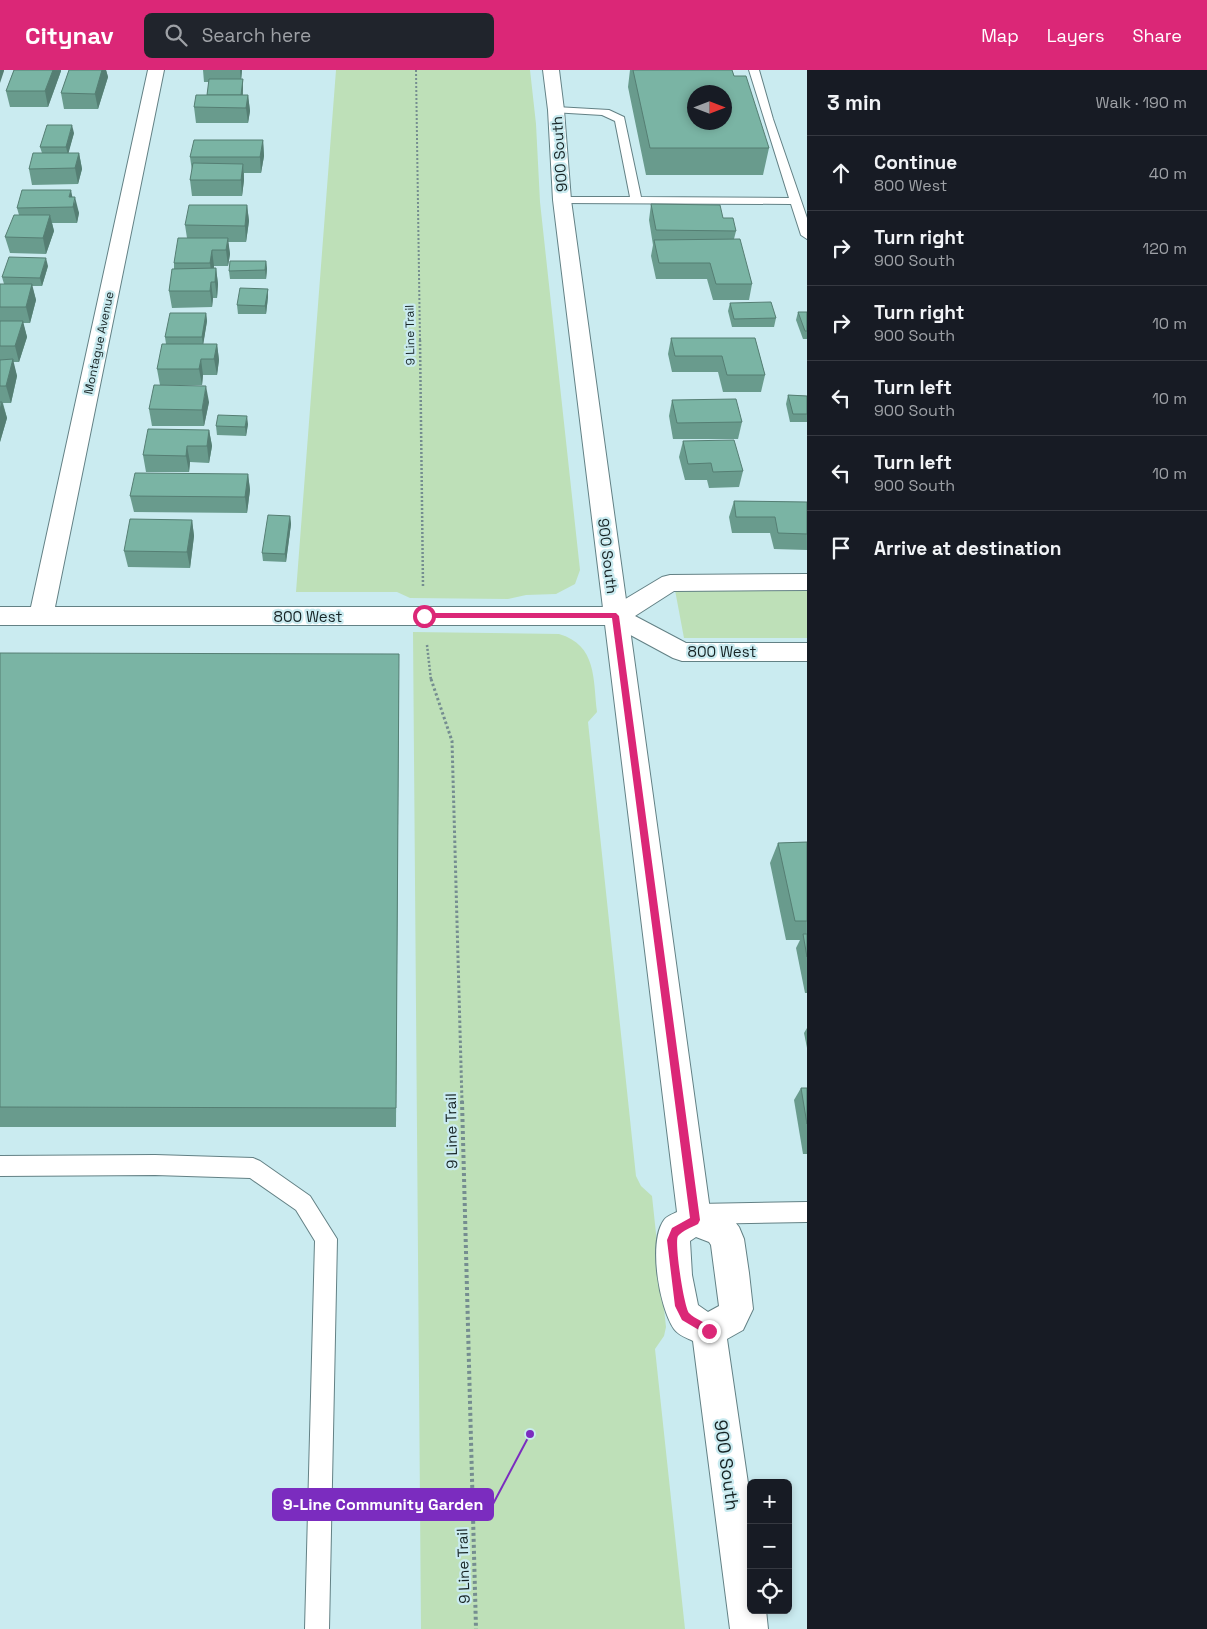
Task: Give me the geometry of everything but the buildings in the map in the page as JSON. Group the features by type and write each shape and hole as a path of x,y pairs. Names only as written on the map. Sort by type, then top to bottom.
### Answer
{"street":[{"name":"Montague Avenue","path":"41,616 156,70"},
{"name":"900 South","path":"551,70 556,110 562,200 694,1217"},
{"path":"616,616 670,583 807,582"},
{"name":"800 West","path":"0,616 616,616 682,652 807,652"},
{"path":"694,1217 720,1230 727,1239 732,1273 736,1309 731,1318 709,1331 685,1316 680,1306 675,1272 672,1240 675,1232 694,1217"},
{"name":"900 South","path":"709,1331 749,1629"}],"lane":[{"path":"754,70 807,236"},
{"path":"556,110 602,112 620,119 636,200"},
{"path":"562,200 795,201"},
{"path":"0,1166 155,1165 253,1168 302,1203 326,1239 317,1629"},
{"path":"694,1217 807,1212"}],"path":[{"name":"9 Line Trail","path":"416,70 423,593"},
{"name":"9 Line Trail","path":"426,636 429,673 452,741 476,1629"}],"green space":[{"path":"336,70 530,70 536,124 540,202 580,570 575,584 556,594 526,595 508,599 410,598 397,592 296,592"},
{"path":"675,590 807,590 807,638 684,638"},
{"path":"413,632 559,634 571,639 580,646 587,655 591,665 597,712 588,722 636,1176 641,1186 652,1196 666,1327 664,1336 655,1349 685,1629 421,1629"}],"place":[{"name":"9-Line Community Garden","path":"530,1434"}],"route":[{"path":"424,616 616,616 695,1220 675,1232 672,1240 675,1272 680,1306 685,1316 709,1331"}]}
